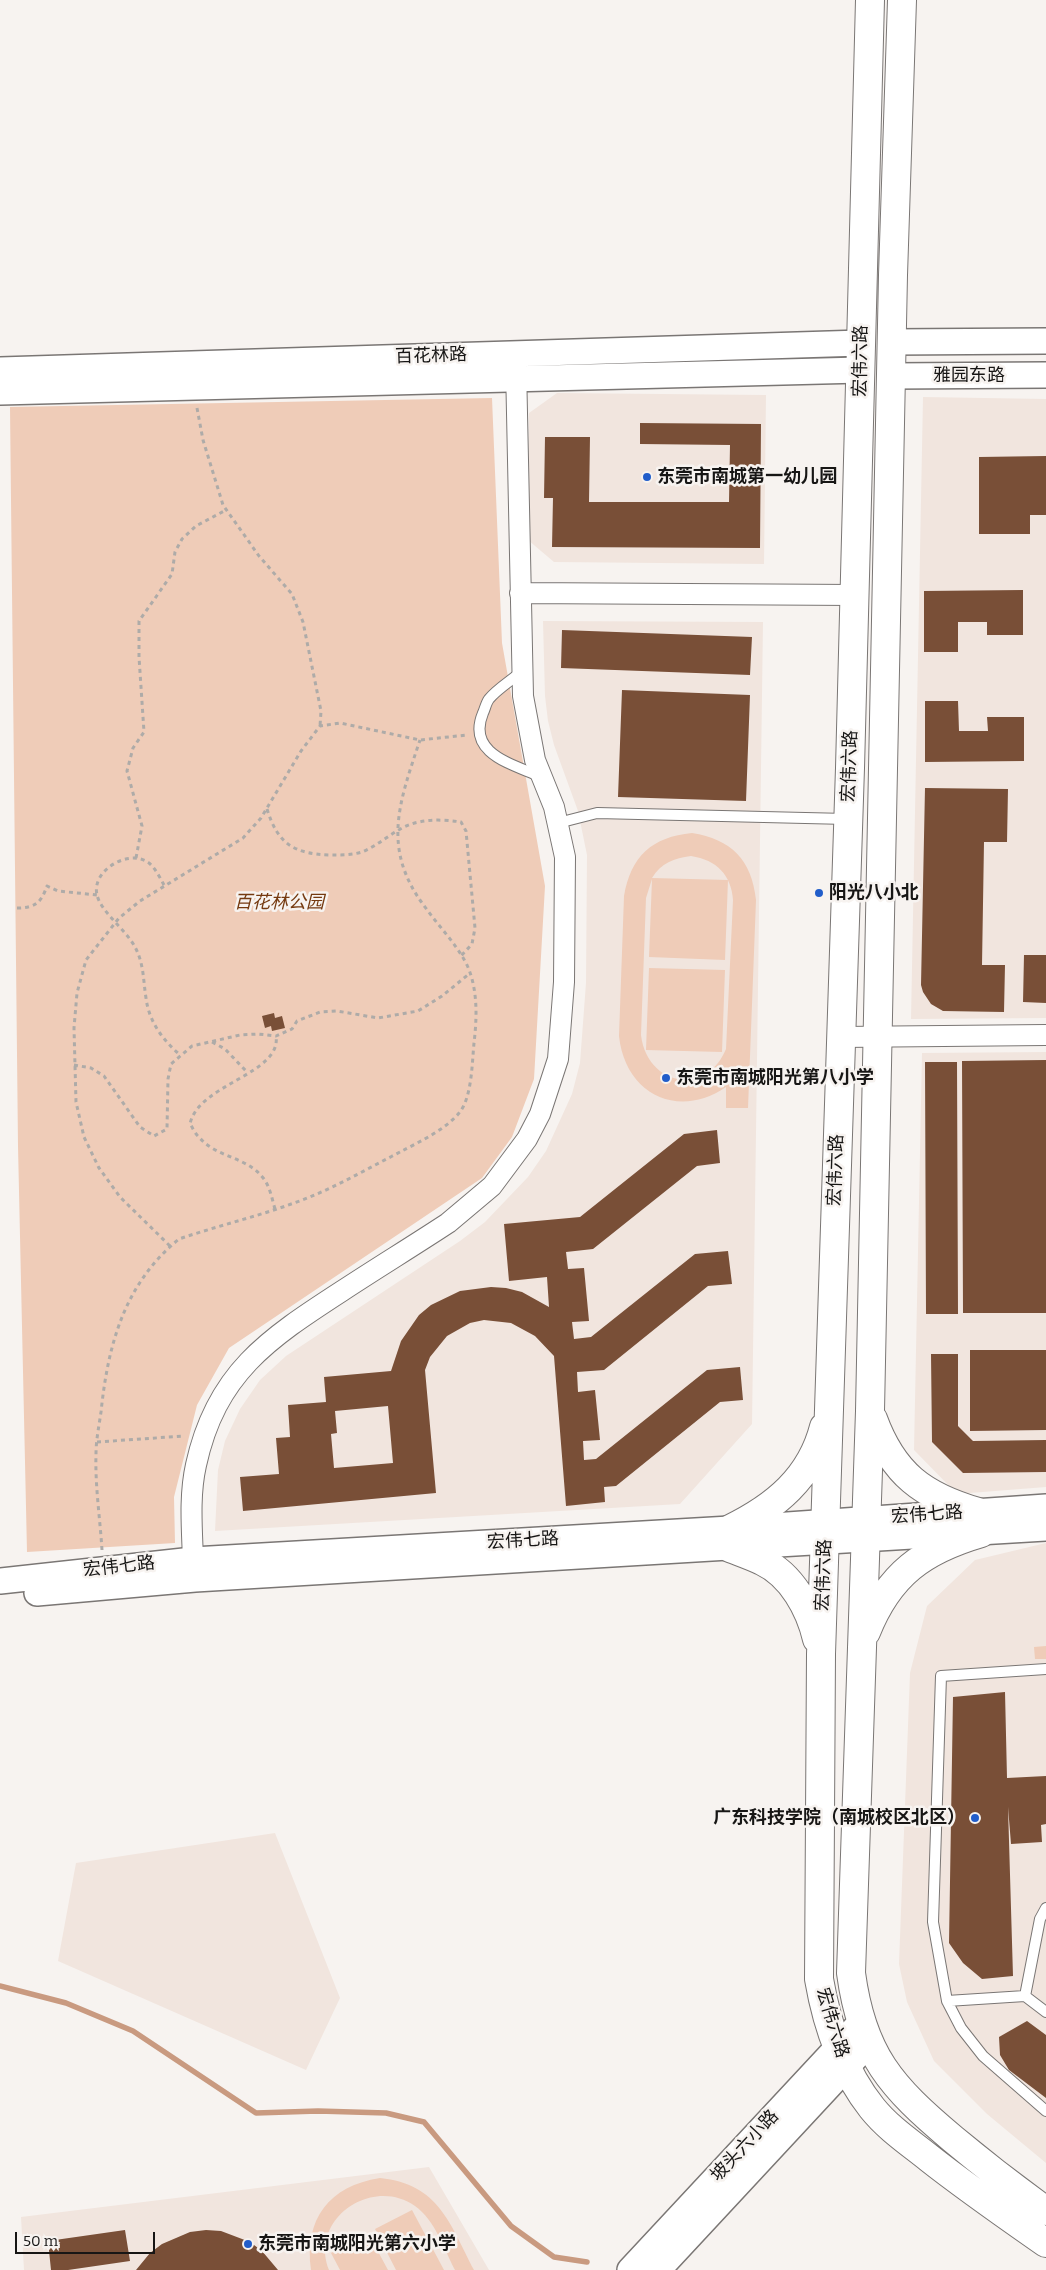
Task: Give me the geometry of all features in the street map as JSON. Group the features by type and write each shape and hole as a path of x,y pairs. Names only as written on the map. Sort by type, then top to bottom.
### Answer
{"main road":[{"name":"宏伟六路","path":"870,0 855,595 821,1654 819,1979 825,2014 841,2058 872,2108 887,2126 973,2192 1046,2243"},
{"name":"宏伟六路","path":"902,0 892,342 870,1411 851,1973 865,2033 886,2073 913,2106 991,2171 1046,2211"},
{"path":"821,1654 812,1618 793,1586 764,1562 730,1538 790,1488 805,1469 820,1440 829,1409"},
{"path":"861,1642 874,1611 893,1582 919,1559 980,1522 921,1488 898,1466 880,1440 870,1411"}],"street":[{"name":"雅园东路","path":"892,342 1046,341"},
{"name":"百花林路","path":"0,370 861,343"},
{"path":"193,1560 192,1500 196,1466 204,1434 221,1398 243,1366 271,1338 448,1223 492,1186 526,1139 540,1114 558,1059 564,982 565,867 558,824 535,760 523,696 515,353"},
{"name":"百花林路","path":"0,392 861,370"},
{"name":"雅园东路","path":"892,376 1046,375"},
{"path":"520,593 855,595"},
{"path":"841,1037 1046,1035"},
{"name":"宏伟七路","path":"0,1598 195,1579 730,1538 980,1522 1046,1507"},
{"name":"宏伟七路","path":"980,1522 1046,1528"},
{"name":"宏伟七路","path":"0,1581 103,1568 193,1560 730,1538"},
{"name":"坡头六小路","path":"630,2270 865,2033"},
{"name":"坡头六小路","path":"658,2270 841,2058"}],"lane":[{"path":"522,671 489,699 480,721 478,733 484,746 494,755 542,777"},
{"path":"558,824 597,813 848,819"},
{"path":"1046,1669 941,1676 933,1922 947,2001 961,2028 983,2056 1046,2110"},
{"path":"1025,1996 1040,1919 1046,1908"},
{"path":"947,2001 1025,1996 1046,2012"}],"path":[{"path":"170,1246 120,1197 99,1168 84,1138 76,1102 74,1065 77,993 86,960 116,921 140,901 243,838 267,808 301,751 320,726 321,711 313,663 303,622 292,594 259,556 226,510 203,440 196,404 197,387"},
{"path":"136,858 142,826 128,771 133,748 144,732 138,657 139,621 172,574 175,552 182,539 196,526 226,510"},
{"path":"320,726 340,723 420,740 478,733"},
{"path":"103,1568 96,1454 108,1361 116,1328 129,1300 165,1250 187,1236 310,1196 350,1179 416,1144 445,1126 460,1112 470,1086 476,1002 469,974 453,942 424,906 404,874 398,852 398,818 406,783 420,740"},
{"path":"267,808 272,826 282,840 299,852 344,855 361,852 398,830 418,822 447,820 461,822 466,831 475,928 472,944 461,956"},
{"path":"164,885 148,862 136,858 119,860 106,869 97,882 96,895 106,911 127,934 143,961 146,1000 150,1017 158,1031 180,1055"},
{"path":"17,908 31,908 41,901 47,886 58,891 96,895"},
{"path":"74,1065 91,1068 104,1076 136,1122 154,1136 168,1129 168,1079 171,1064 192,1046 258,1034 276,1036 292,1029 297,1021 320,1012 337,1011 378,1018 418,1011 442,996 469,974"},
{"path":"275,1208 265,1181 257,1171 243,1160 210,1146 199,1138 190,1124 192,1114 200,1104 247,1072 260,1067 278,1045 276,1036"},
{"path":"212,1041 225,1049 247,1072"},
{"path":"98,1442 160,1439 204,1434"}],"shaded area":[{"name":"东莞市南城第一幼儿园","path":"557,393 766,395 764,564 554,562 528,540 529,413"},
{"path":"923,397 1046,399 1046,1018 911,1019"},
{"name":"东莞市南城阳光第八小学","path":"543,621 763,622 752,1424 680,1504 215,1531 218,1470 225,1441 240,1409 260,1380 286,1356 460,1241 485,1222 528,1177 546,1151 572,1094 580,1063 586,983 587,855 578,811 554,745 548,721 545,696"},
{"path":"1046,1052 1046,1487 957,1494 914,1450 922,1053"},
{"name":"广东科技学院（南城校区北区）","path":"1046,1543 1046,2163 987,2114 934,2061 907,2002 899,1964 910,1673 927,1606 975,1560"},
{"path":"275,1833 340,1998 306,2070 58,1961 76,1863"},
{"name":"东莞市南城阳光第六小学","path":"429,2167 489,2270 24,2270 21,2217"}],"green space":[{"name":"百花林公园","path":"492,398 502,643 545,886 534,1079 512,1137 482,1178 229,1348 197,1405 174,1497 175,1543 27,1552 18,1146 10,407"},
{"path":"692,833 718,840 737,854 750,874 754,886 756,900 748,1108 726,1108 726,1087 708,1097 690,1101 673,1101 657,1096 643,1086 632,1073 623,1056 619,1036 624,896 627,882 638,860 655,844 665,839","holes":["691,856 715,865 728,880 652,878 669,862","652,879 649,957 725,960 728,881 732,891 726,1049 717,1064 705,1074 692,1079 678,1079 665,1074 654,1065 646,1052 641,1035 646,898"]},
{"path":"649,968 725,970 722,1052 646,1050"},
{"path":"1046,1646 1046,1659 1035,1659 1034,1647"},
{"path":"380,2178 416,2188 429,2198 449,2222 474,2270 455,2270 434,2227 415,2206 398,2198 381,2196 364,2200 348,2208 336,2219 328,2234 325,2251 329,2270 311,2270 310,2252 312,2235 316,2221 324,2208 334,2197 347,2189 362,2182"},
{"path":"412,2210 444,2270 396,2270 375,2229"},
{"path":"368,2233 388,2270 340,2270 331,2253"}],"building":[{"path":"640,423 761,424 760,548 552,547 553,498 544,498 545,437 590,437 589,502 729,502 730,445 640,444"},
{"path":"1046,456 1046,515 1030,515 1030,534 979,534 979,457"},
{"path":"1023,590 1023,635 987,635 987,622 958,622 958,652 924,652 924,591"},
{"path":"562,630 752,637 750,675 561,668"},
{"path":"622,690 750,695 746,801 618,797"},
{"path":"925,701 958,701 959,731 988,731 987,717 1024,717 1024,761 925,762"},
{"path":"925,788 1008,789 1007,842 984,842 982,965 1005,965 1004,1012 943,1011 931,1004 923,992 921,985"},
{"path":"1024,955 1046,955 1046,1003 1023,1002"},
{"path":"274,1013 275,1018 282,1016 285,1028 272,1031 271,1026 265,1028 262,1016"},
{"path":"1046,1060 1046,1313 963,1313 962,1061"},
{"path":"925,1062 957,1062 958,1314 926,1314"},
{"path":"717,1130 720,1163 697,1166 593,1249 566,1252 568,1269 584,1268 589,1321 572,1322 574,1339 591,1337 695,1254 728,1251 732,1284 708,1286 604,1370 577,1372 578,1392 595,1390 600,1440 583,1441 584,1460 596,1459 707,1370 740,1367 743,1400 720,1402 616,1486 604,1487 605,1502 566,1506 554,1356 535,1336 511,1323 484,1320 470,1323 447,1336 430,1357 425,1370 436,1493 243,1511 240,1477 279,1474 276,1438 290,1437 288,1405 326,1402 324,1377 391,1371 401,1341 419,1315 431,1305 460,1291 491,1287 506,1288 522,1292 549,1307 547,1277 509,1281 504,1224 580,1217 684,1134","holes":["388,1406 393,1463 334,1468 331,1434 337,1433 335,1411"]},
{"path":"970,1350 1046,1350 1046,1430 970,1431"},
{"path":"931,1354 958,1354 958,1426 973,1441 1046,1440 1046,1472 963,1473 932,1442"},
{"path":"1005,1692 1007,1778 1046,1776 1046,1824 1041,1825 1042,1842 1011,1844 1008,1807 1013,1976 982,1979 963,1963 949,1943 953,1697"},
{"path":"1027,2021 1046,2035 1046,2098 1009,2070 1000,2055 999,2037"},
{"path":"125,2230 130,2261 68,2270 51,2270 48,2241"},
{"path":"221,2231 250,2242 262,2251 278,2270 136,2270 150,2253 162,2244 190,2232"}],"waterway":[{"path":"0,1986 66,2003 133,2031 256,2113 318,2111 386,2113 424,2122 511,2226 554,2257 587,2262"}],"place":[{"name":"东莞市南城第一幼儿园","path":"647,477"},
{"name":"阳光八小北","path":"819,893"},
{"name":"东莞市南城阳光第八小学","path":"666,1078"},
{"name":"广东科技学院（南城校区北区）","path":"975,1818"},
{"name":"东莞市南城阳光第六小学","path":"248,2244"}]}
